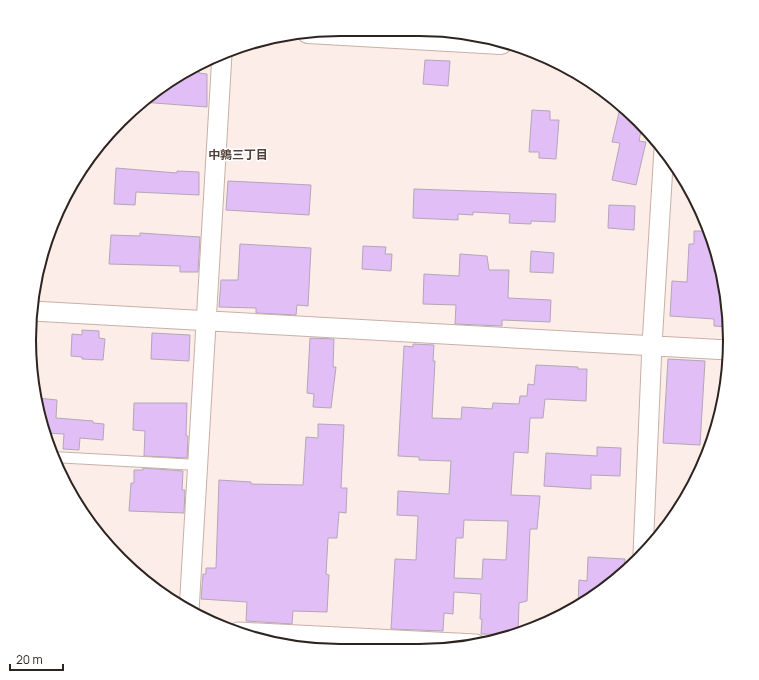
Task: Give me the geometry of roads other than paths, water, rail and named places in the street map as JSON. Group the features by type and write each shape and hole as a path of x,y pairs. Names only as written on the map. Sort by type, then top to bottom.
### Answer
{"street":[{"path":"378,36 475,42"},
{"path":"189,604 222,60"},
{"path":"643,545 652,345 663,159"},
{"path":"38,311 723,350"},
{"path":"258,633 445,642"}],"lane":[{"path":"60,457 198,465"}],"district":[{"name":"中鶉三丁目","path":"238,155"}]}
